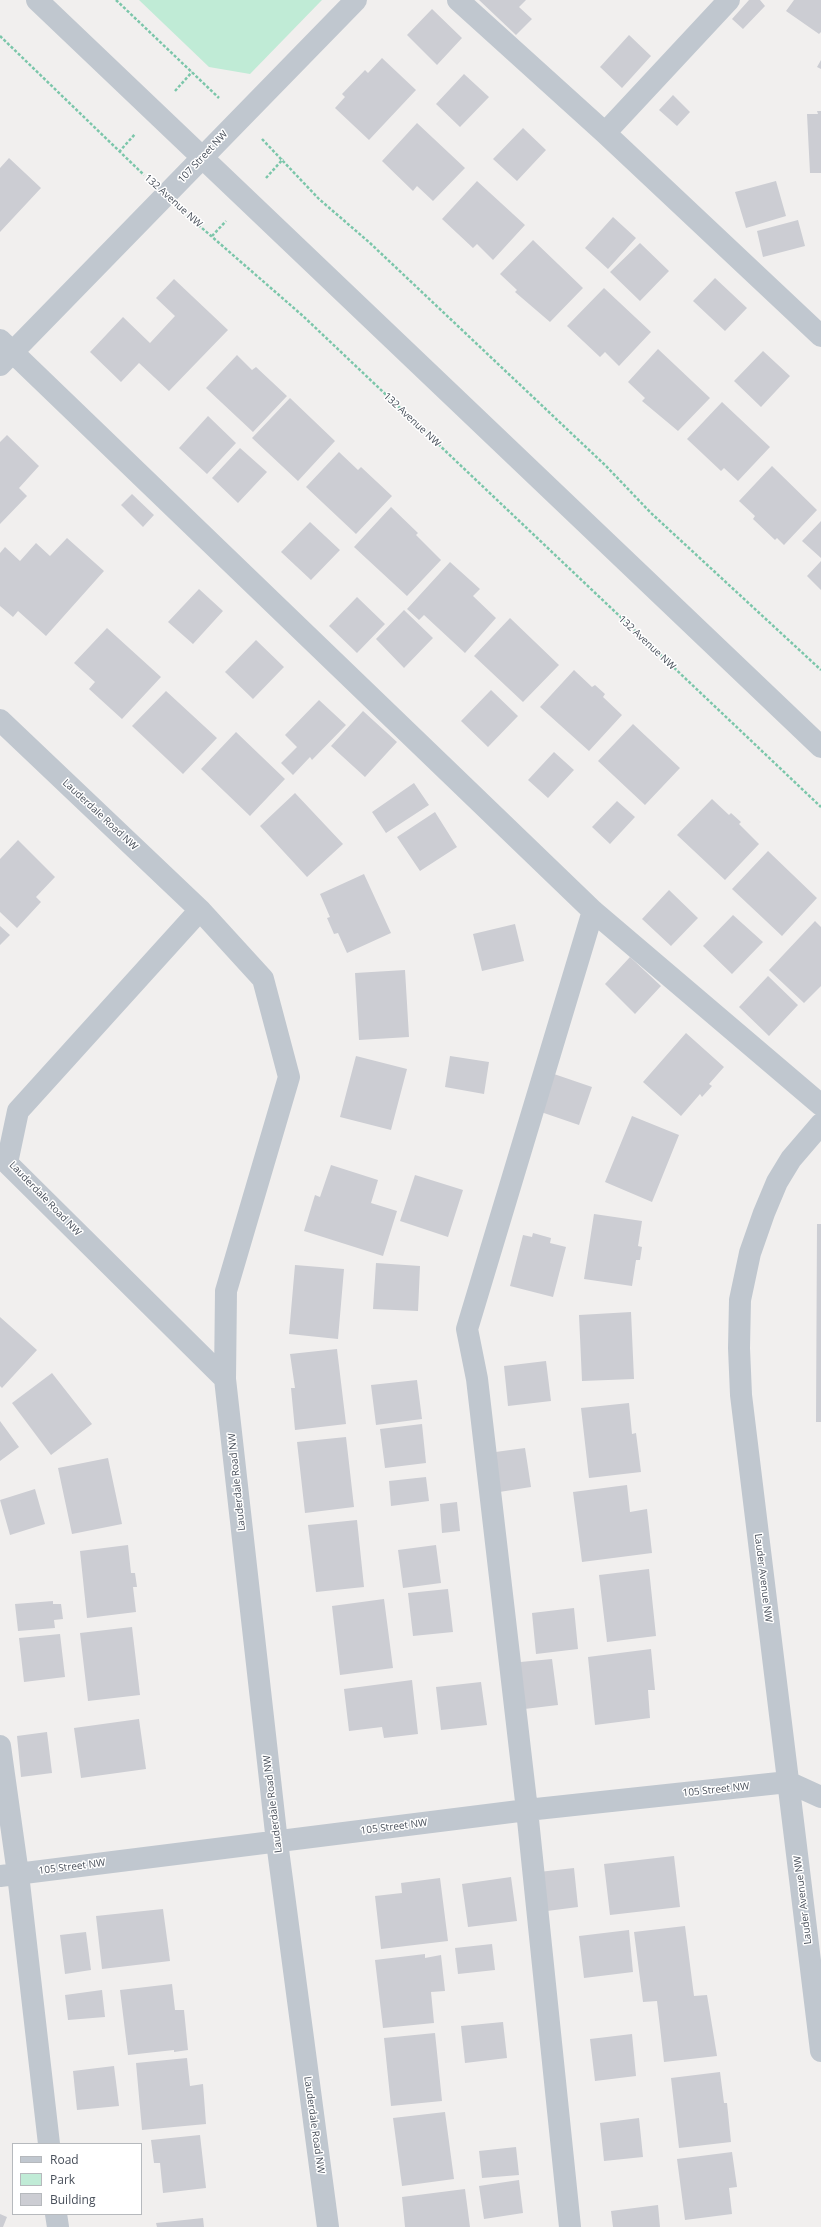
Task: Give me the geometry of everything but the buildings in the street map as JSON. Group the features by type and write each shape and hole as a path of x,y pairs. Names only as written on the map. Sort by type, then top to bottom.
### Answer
{"street":[{"path":"37,0 821,746"},
{"name":"107 Street NW","path":"4,352 166,196 202,157 356,0"},
{"path":"458,0 605,133 821,336"},
{"path":"605,133 729,0"},
{"path":"4,352 593,911 821,1105"},
{"name":"Lauderdale Road NW","path":"1,723 200,910 263,979 289,1077 226,1291 225,1380 277,1842 328,2227"},
{"name":"Lauderdale Road NW","path":"200,910 18,1111 7,1163 225,1380"},
{"path":"570,2227 527,1810 477,1379 467,1329 593,911"},
{"name":"Lauder Avenue NW","path":"821,1124 791,1159 777,1182 750,1253 740,1300 739,1348 741,1396 821,2051"},
{"path":"0,1746 9,1875 48,2143"},
{"path":"788,1782 821,1797"},
{"name":"105 Street NW","path":"9,1875 527,1810 788,1782"},
{"path":"56,2215 58,2227"}],"path":[{"path":"116,0 283,160 319,199 370,243 606,466 651,513 821,670"},
{"name":"132 Avenue NW","path":"0,36 166,196 303,316 821,807"},
{"path":"173,93 192,72"},
{"path":"119,152 137,132"},
{"path":"264,180 283,160"},
{"path":"212,236 229,218"}],"green space":[{"path":"139,0 322,0 250,74 209,67"}]}
